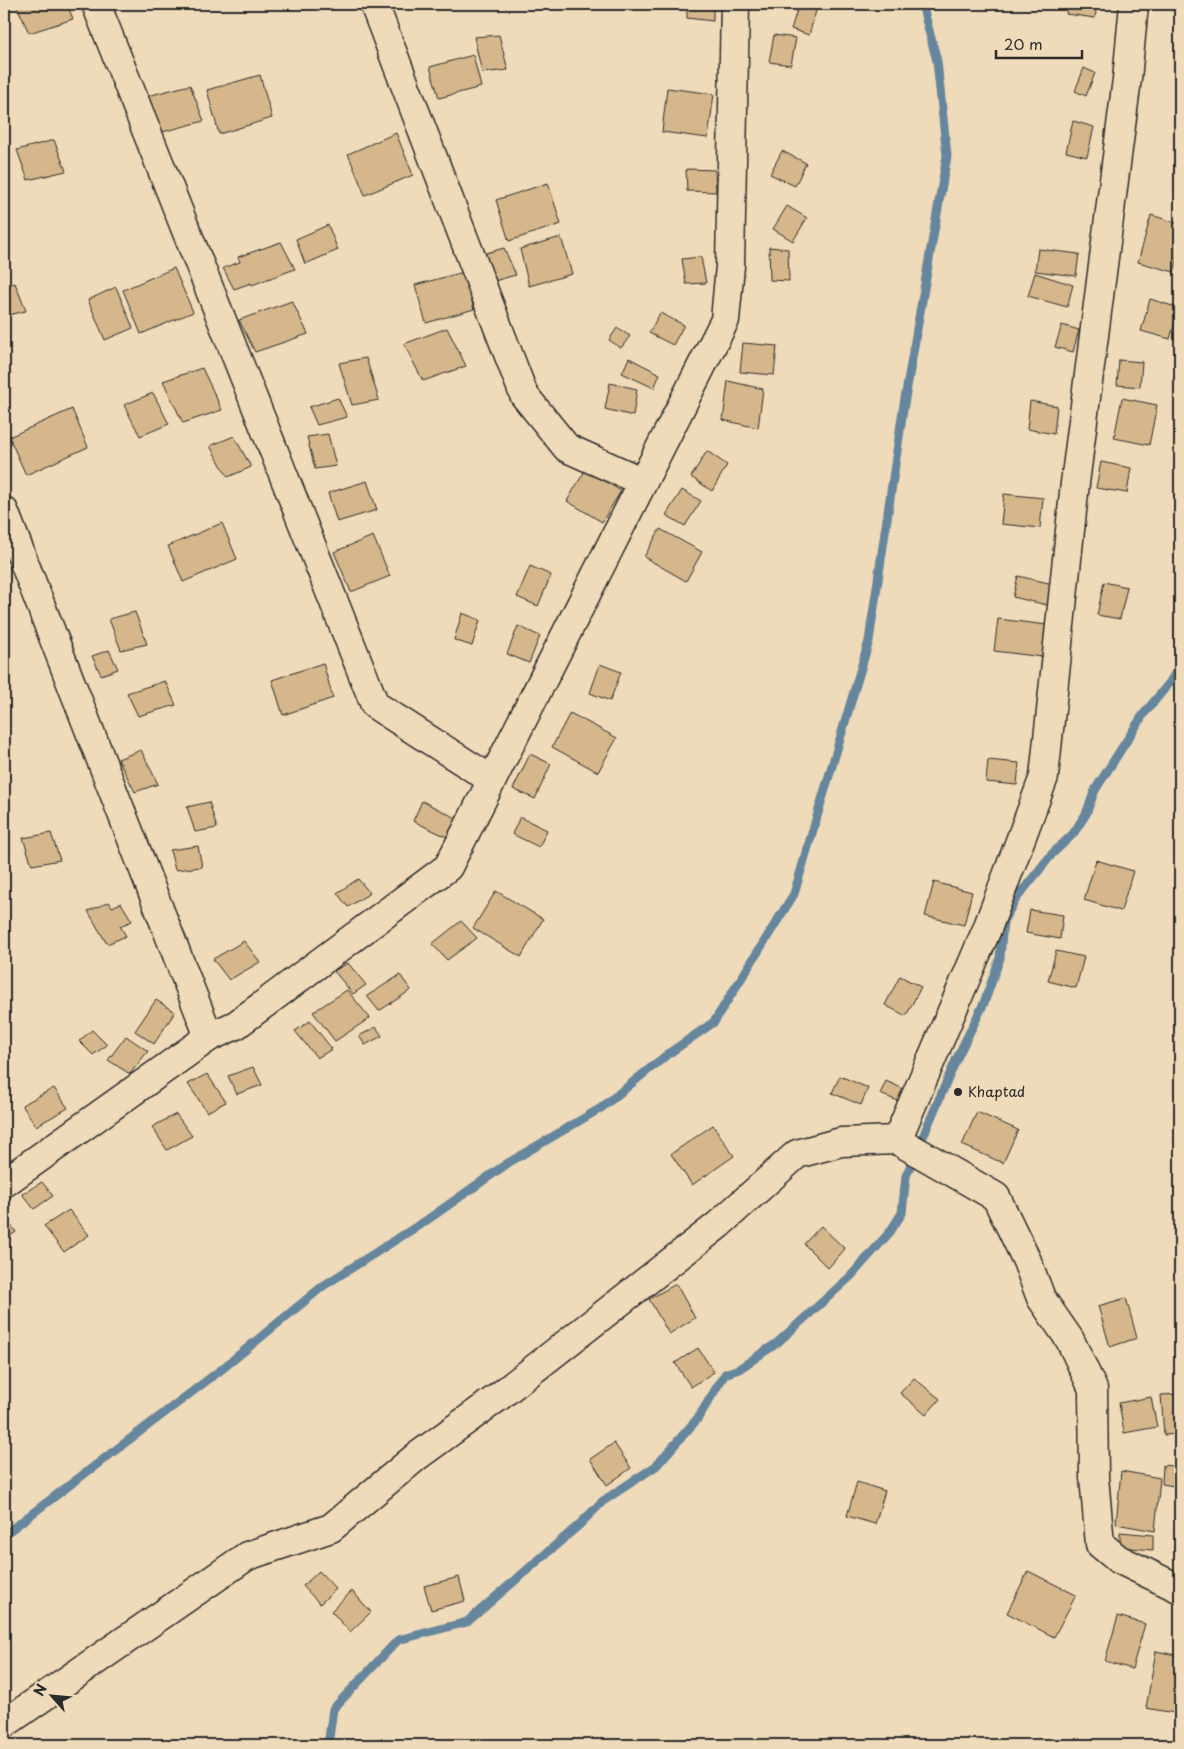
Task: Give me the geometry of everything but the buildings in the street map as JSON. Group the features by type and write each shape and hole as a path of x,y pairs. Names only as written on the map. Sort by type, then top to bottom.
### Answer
{"street":[{"path":"96,4 375,705 492,780"},
{"path":"374,4 524,394 567,448 643,482"},
{"path":"4,1183 209,1037 236,1025 448,867 725,320 730,266 735,4"},
{"path":"902,1144 1044,777 1075,483 1127,79 1134,4"},
{"path":"4,511 209,1037"},
{"path":"4,1724 247,1556 331,1528 416,1457 505,1392 718,1225 797,1154 841,1142 902,1144 996,1197 1027,1261 1041,1298 1070,1340 1094,1389 1094,1477 1100,1544 1118,1559 1180,1589"}],"waterway":[{"path":"4,1535 222,1369 323,1286 427,1220 508,1163 601,1108 668,1054 714,1022 794,894 869,641 903,410 947,156 937,61 922,4"},
{"path":"328,1745 333,1709 398,1640 467,1622 579,1525 603,1501 656,1466 698,1418 725,1374 739,1369 777,1343 850,1277 890,1232 902,1213 906,1176 956,1060 984,1003 1000,958 1003,921 1016,899 1052,854 1073,834 1086,814 1095,790 1143,715 1170,682 1180,665"}],"place":[{"name":"Khaptad","path":"958,1092"}]}
